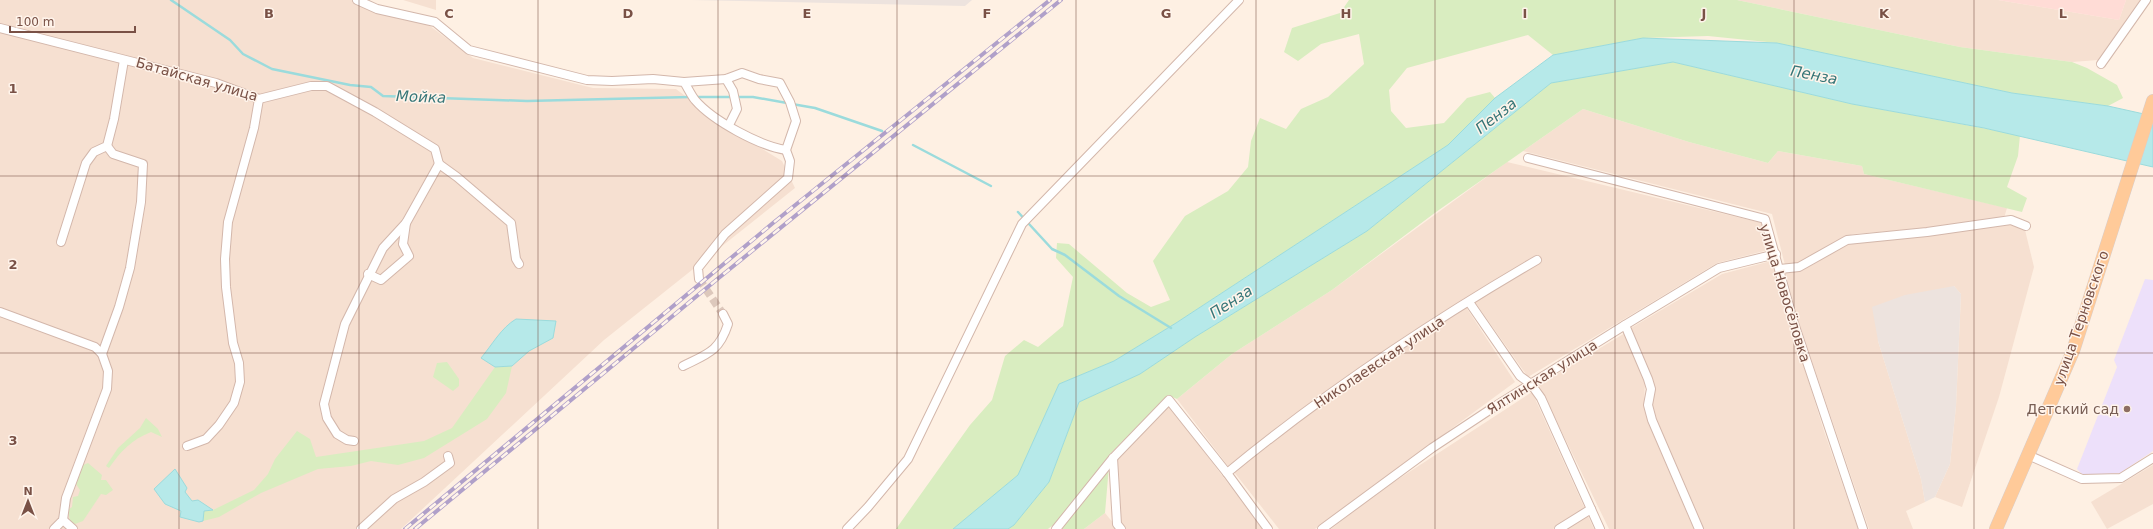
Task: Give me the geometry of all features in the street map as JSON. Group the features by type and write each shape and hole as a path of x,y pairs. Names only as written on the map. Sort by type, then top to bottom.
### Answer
{"main road":[{"name":"улица Терновского","path":"1996,529 2073,351 2153,101"}],"street":[{"path":"357,0 377,9 435,22 469,50 587,80 612,81 652,79 684,82 726,79 742,73 759,79 780,83 790,102 796,121 786,150 790,161 788,178 725,234 698,268 698,279"},
{"path":"847,529 908,460 1022,224 1030,214 1239,0"},
{"path":"2101,64 2146,0"},
{"name":"Батайская улица","path":"0,28 216,83 259,99 311,86 327,86 375,112 434,149 438,164"},
{"path":"60,242 86,163 94,152 106,146 117,104 124,60"},
{"path":"726,79 733,90 737,109 728,125"},
{"path":"684,82 695,100 710,114 771,148 786,150"},
{"path":"187,446 206,439 219,425 234,403 240,382 239,363 233,344 226,288 225,259 228,222 254,128 259,99"},
{"path":"102,354 119,307 130,268 141,202 143,164 113,154 106,146"},
{"name":"улица Новосёловка","path":"1528,158 1765,219 1800,342 1863,529"},
{"path":"354,441 346,440 337,434 327,418 324,404 345,324 368,274 383,248 406,223 438,164 457,177 511,223 516,258 519,264"},
{"path":"1780,269 1799,267 1847,240 1927,232 2011,220 2026,226"},
{"path":"368,274 380,280 409,256 403,244 406,223"},
{"name":"Ялтинская улица","path":"1322,529 1432,448 1625,325 1719,268 1776,254"},
{"name":"Николаевская улица","path":"1227,473 1283,427 1403,344 1537,260"},
{"path":"1469,302 1520,376 1531,384 1541,398 1600,529"},
{"path":"0,312 95,347 102,354 108,371 107,389 66,498 63,520 54,529"},
{"path":"683,366 714,350 723,339 728,324 723,314"},
{"path":"1625,325 1648,378 1651,389 1648,404 1652,420 1699,529"},
{"path":"1056,529 1113,458 1169,400 1227,473 1268,529"},
{"path":"2028,455 2082,479 2122,478 2153,458"},
{"path":"361,529 394,499 424,482 450,464 448,456"},
{"path":"1113,458 1117,524 1121,529"},
{"path":"1559,529 1591,509"},
{"path":"63,520 73,529"}],"shaded area":[{"path":"0,0 356,0 430,26 473,58 593,88 676,89 726,127 782,161 795,188 604,340 401,529 0,529"},
{"path":"403,0 436,0 436,10"},
{"path":"691,0 972,0 965,6"},
{"path":"1737,0 1998,0 2119,20 2126,0 2143,0 2098,60 2072,62 1960,47"},
{"path":"1998,0 2126,0 2119,20"},
{"path":"1583,109 1689,142 1768,163 1778,151 1862,166 1864,174 2007,208 2004,218 1917,229 1853,234 1798,263 1785,265 1772,214 1523,151"},
{"path":"1507,162 1762,223 1768,250 1717,263 1528,377 1475,302 1541,262 1537,255 1476,292 1402,341 1282,423 1228,466 1177,399 1232,354 1332,290"},
{"path":"2010,222 2025,230 2034,267 1999,397 1962,507 1935,497 1950,464 1956,406 1961,294 1954,286 1878,341 1921,479 1925,502 1906,511 1913,529 1869,529 1797,317 1785,271 1814,264 1845,245"},
{"path":"1771,261 1824,431 1858,529 1703,529 1650,405 1652,379 1631,328 1722,274"},
{"name":"Детский сад","path":"2145,279 2153,280 2153,451 2120,473 2084,476 2077,469 2117,367 2114,360"},
{"path":"1954,286 1961,294 1956,406 1950,464 1935,497 1925,502 1921,479 1878,341 1872,307 1905,295"},
{"path":"1466,307 1515,382 1315,529 1279,529 1234,472 1285,429"},
{"path":"1625,333 1645,380 1644,405 1648,422 1694,529 1609,529 1539,385"},
{"path":"1532,392 1585,509 1553,529 1331,529 1380,491"},
{"path":"1169,406 1263,529 1126,529 1120,522 1117,459"},
{"path":"2153,465 2153,504 2107,529 2091,502"},
{"path":"1105,513 1118,529 1084,529"},
{"path":"1588,516 1594,529 1565,529"}],"green space":[{"path":"1349,0 1737,0 1960,47 2072,62 2087,68 2117,85 2123,98 2108,106 2012,93 1777,43 1708,36 1643,38 1553,55 1528,35 1407,68 1389,90 1391,111 1406,128 1444,123 1467,98 1490,92 1495,98 1448,145 1176,323 1114,361 1059,384 1018,475 953,529 896,529 970,425 992,400 1005,356 1024,340 1038,347 1063,326 1073,277 1056,258 1057,243 1069,244 1127,293 1151,307 1170,300 1153,261 1185,216 1228,191 1248,167 1251,141 1260,118 1286,129 1301,109 1328,97 1364,64 1359,34 1321,44 1298,61 1284,52 1292,28 1340,13"},
{"path":"1673,62 1852,104 2020,135 2018,156 2007,187 2027,198 2022,212 1864,174 1862,166 1778,151 1768,163 1689,142 1583,109 1436,212 1332,290 1232,354 1177,399 1168,395 1110,454 1105,513 1084,529 1056,529 1053,525 1048,529 1008,529 1014,525 1049,482 1079,402 1140,374 1195,337 1367,231 1551,83"},
{"path":"447,362 459,379 459,386 453,391 433,377 437,363"},
{"path":"512,366 506,393 487,419 424,458 398,465 371,461 351,466 318,469 261,493 219,517 203,521 204,511 213,510 254,490 268,474 275,459 297,431 310,439 316,457 424,441 452,428 495,367"},
{"path":"146,418 158,429 162,437 151,432 144,435 132,442 118,456 109,468 106,466 118,448 140,428"},
{"path":"88,463 102,475 101,480 106,480 113,490 106,495 101,494 83,521 75,524 70,521 68,510 72,507 73,497 78,496 80,490 76,484 81,466"}],"water":[{"name":"Пенза","path":"1643,38 1777,43 2012,93 2108,106 2153,116 2153,167 1984,128 1852,104 1673,62 1551,83 1367,231 1195,337 1140,374 1079,402 1049,482 1014,525 1008,529 953,529 1018,475 1059,384 1114,361 1176,323 1448,145 1495,98 1553,55"},
{"path":"516,319 556,321 553,338 529,351 512,366 495,367 481,358 501,332"},
{"path":"175,469 187,488 185,492 192,501 198,500 213,510 204,511 203,521 199,522 180,517 181,511 165,504 154,489"}],"waterway":[{"name":"Мойка","path":"171,0 230,40 243,54 272,69 350,85 371,87 383,96 527,101 690,97"},
{"path":"695,97 753,97 787,103"},
{"path":"792,104 815,108 882,131"},
{"path":"913,145 991,186"},
{"path":"1018,212 1052,249 1065,255 1119,296 1171,328"}],"tunnel":[{"path":"699,279 723,314"}],"railway":[{"path":"405,529 773,223 1050,0"},
{"path":"415,529 715,281 1061,0"}],"place":[{"name":"Детский сад","path":"2127,409"}]}
